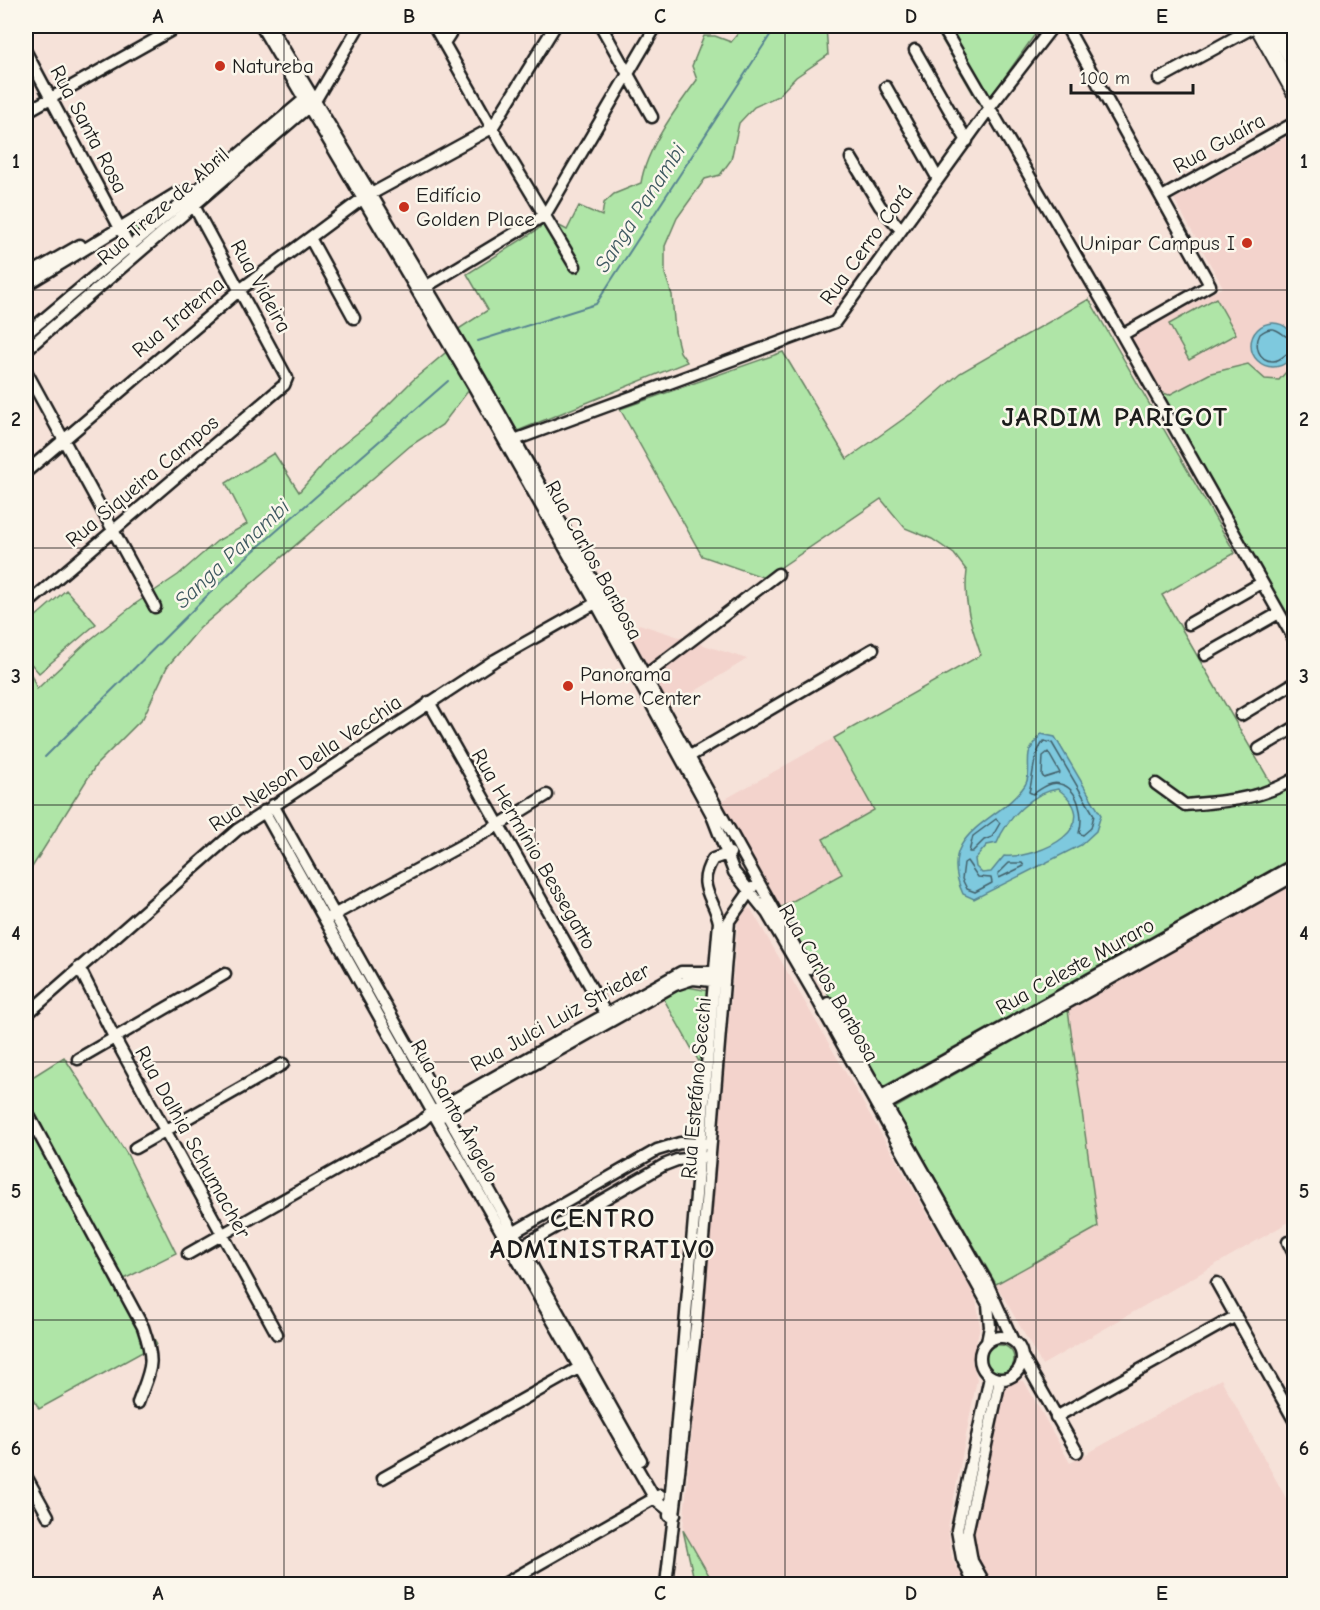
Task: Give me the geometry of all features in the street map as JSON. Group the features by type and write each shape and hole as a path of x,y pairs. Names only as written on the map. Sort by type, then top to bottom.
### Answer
{"main road":[{"path":"1256,26 1294,92"},
{"path":"1274,26 1294,63"}],"street":[{"path":"26,112 179,26"},
{"name":"Rua Carlos Barbosa","path":"261,26 312,98"},
{"name":"Rua Carlos Barbosa","path":"270,26 600,601 711,813 725,853 737,878 767,914 815,988"},
{"name":"Rua Treze de Abril","path":"26,350 132,252 312,98 359,26"},
{"path":"434,26 575,266"},
{"path":"444,43 455,26"},
{"path":"492,128 555,26"},
{"path":"601,26 652,117"},
{"path":"422,289 545,215 656,26"},
{"path":"942,26 991,106 1294,639"},
{"name":"Rua Cerro Corá","path":"510,441 835,322 991,106 1053,26"},
{"path":"1066,26 1210,285 1122,335"},
{"path":"1158,79 1256,26"},
{"path":"915,50 967,141"},
{"name":"Rua Santa Rosa","path":"26,52 132,252"},
{"path":"886,87 938,179"},
{"name":"Rua Guaíra","path":"1162,196 1294,123"},
{"name":"Rua Iratema","path":"26,472 241,290 310,238 367,196 492,128"},
{"path":"851,158 880,206 902,230"},
{"path":"26,276 177,193 184,193 191,202"},
{"name":"Rua Videira","path":"191,202 285,371 287,378 284,386"},
{"path":"26,285 118,227"},
{"path":"310,238 354,318"},
{"name":"Rua Treze de Abril","path":"26,334 132,252"},
{"path":"26,371 155,607"},
{"name":"Rua Siqueira Campos","path":"26,604 284,386"},
{"path":"646,675 778,574"},
{"path":"1189,624 1261,583"},
{"name":"Rua Carlos Barbosa","path":"600,601 646,675 815,988 987,1283 1013,1341 1077,1452"},
{"name":"Rua Nelson Della Vecchia","path":"26,1015 237,830 495,660 600,601"},
{"path":"1204,655 1279,613"},
{"path":"690,756 873,649"},
{"path":"1241,715 1294,683"},
{"name":"Rua Hermínio Bessegatto","path":"429,702 497,826 606,1014"},
{"path":"1259,749 1294,728"},
{"path":"1156,784 1185,805 1227,802 1279,788 1294,779"},
{"path":"330,917 497,826 547,795"},
{"name":"Rua Santo Ângelo","path":"269,808 330,917 434,1115 504,1238 668,1508"},
{"path":"666,1584 668,1508 691,1324 707,1144 705,1068 720,977 719,922 708,898 704,879 713,860 718,832"},
{"path":"713,860 725,853 742,855"},
{"name":"Rua Celeste Muraro","path":"880,1102 1294,865"},
{"name":"Rua Estefáno Secchi","path":"720,977 729,921 738,906 750,893 754,876"},
{"name":"Rua Celeste Muraro","path":"880,1102 1294,876"},
{"path":"738,906 750,904 767,914"},
{"name":"Rua Santo Ângelo","path":"330,917 446,1110 523,1246 583,1365"},
{"name":"Rua Dalhia Schumacher","path":"79,967 114,1038 277,1334"},
{"name":"Rua Julci Luiz Strieder","path":"446,1110 681,972 720,977"},
{"path":"78,1059 225,974"},
{"name":"Rua Julci Luiz Strieder","path":"188,1254 422,1121 675,985 693,979 720,977"},
{"path":"135,1148 283,1064"},
{"name":"Rua Carlos Barbosa","path":"880,1102 988,1304 990,1327 980,1360 985,1372 995,1378"},
{"path":"26,1110 143,1327 150,1349 152,1368 138,1403"},
{"path":"504,1238 657,1150 680,1143 707,1144"},
{"path":"512,1252 664,1165 677,1160 705,1157"},
{"path":"1288,1242 1294,1254"},
{"path":"1217,1283 1294,1420"},
{"path":"1056,1417 1236,1316"},
{"path":"987,1342 1000,1337 1013,1341"},
{"path":"995,1378 1007,1379 1019,1369 1022,1356"},
{"path":"383,1478 583,1365"},
{"name":"Rua Carlos Barbosa","path":"1019,1369 1036,1382"},
{"name":"Rua Carlos Barbosa","path":"974,1584 962,1558 957,1530 964,1488 995,1378"},
{"name":"Rua Carlos Barbosa","path":"985,1584 968,1547 967,1533 995,1378"},
{"path":"26,1476 48,1516"},
{"path":"964,1488 976,1492"},
{"path":"504,1584 668,1508"}],"shaded area":[{"name":"Unipar Campus I","path":"1294,133 1294,363 1279,380 1265,379 1182,389 1169,395 1158,391 1129,339 1223,287 1174,199"},
{"path":"639,624 747,659 668,708 629,638"},
{"path":"834,738 874,811 843,873 780,908 720,802"},
{"path":"1294,883 1294,1219 1042,1365 996,1284 1097,1227 1068,1010"},
{"path":"739,908 751,909 976,1298 980,1326 972,1361 977,1379 948,1528 952,1558 966,1584 714,1584 683,1530"},
{"path":"1221,1379 1294,1513 1294,1584 990,1584 976,1560 970,1537 1002,1390 1007,1384 1017,1380 1024,1381 1070,1463"}],"green space":[{"path":"744,26 826,26 828,55 796,77 778,96 754,107 739,123 731,160 720,175 705,179 677,218 665,246 665,274 672,295 675,332 680,352 687,362 515,432 457,330 488,310 467,274 537,230 548,220 567,230 579,206 602,216 604,203 614,194 641,183 649,156 656,143 672,115 697,80 692,66 704,36 715,36 731,42"},
{"path":"934,26 1041,26 982,109"},
{"path":"174,202 131,239 127,231"},
{"path":"1216,298 1236,334 1189,360 1169,324"},
{"path":"1089,299 1235,553 1162,595 1272,785 1294,773 1294,857 881,1088 780,908 842,874 823,839 874,810 834,738 981,655 967,603 967,571 954,554 932,539 905,528 881,499 765,578 702,556 620,409 783,352 847,459 923,405 960,373"},
{"path":"450,349 472,386 442,425 410,446 200,628 167,667 143,718 96,765 26,877 26,662 37,689 86,643 135,604 178,575 217,541 247,524 226,483 274,453 299,492 335,451 371,422 413,380"},
{"path":"1294,363 1294,631 1158,391 1169,395 1211,373 1248,364 1265,379 1279,380"},
{"path":"66,590 96,624 39,673 26,658 26,625"},
{"path":"677,985 709,991 702,1067 661,994"},
{"path":"1068,1010 1098,1227 996,1284 895,1108"},
{"path":"64,1057 127,1154 176,1253 120,1281 157,1344 39,1409 26,1384 26,1081"},
{"path":"1000,1345 1010,1349 1014,1359 1010,1369 1000,1373 990,1369 986,1359 990,1349"},
{"path":"683,1530 714,1584 695,1584"}],"water":[{"path":"1273,323 1289,329 1295,345 1289,361 1273,367 1257,361 1251,345 1257,329"},
{"path":"1041,734 1055,737 1101,815 1096,831 1081,845 974,899 963,894 956,873 957,856 964,842 974,830 1014,798 1025,785 1029,753","holes":["1058,789 1072,803 1076,816 1072,827 1063,838 1035,852 1004,856 991,872 982,873 976,867 975,859 987,845 997,843 1013,817 1030,801 1048,791"]}],"waterway":[{"name":"Sanga Panambi","path":"478,341 596,304 776,26"},
{"name":"Sanga Panambi","path":"45,757 241,562 448,381"},
{"name":"Sanga Panambi","path":"26,784 30,778"}],"place":[{"name":"Natureba","path":"220,66"},
{"name":"Edifício Golden Place","path":"404,207"},
{"name":"Unipar Campus I","path":"1247,243"},
{"name":"Panorama Home Center","path":"568,686"}],"district":[{"name":"JARDIM PARIGOT","path":"1115,417"},
{"name":"CENTRO ADMINISTRATIVO","path":"603,1234"}]}
